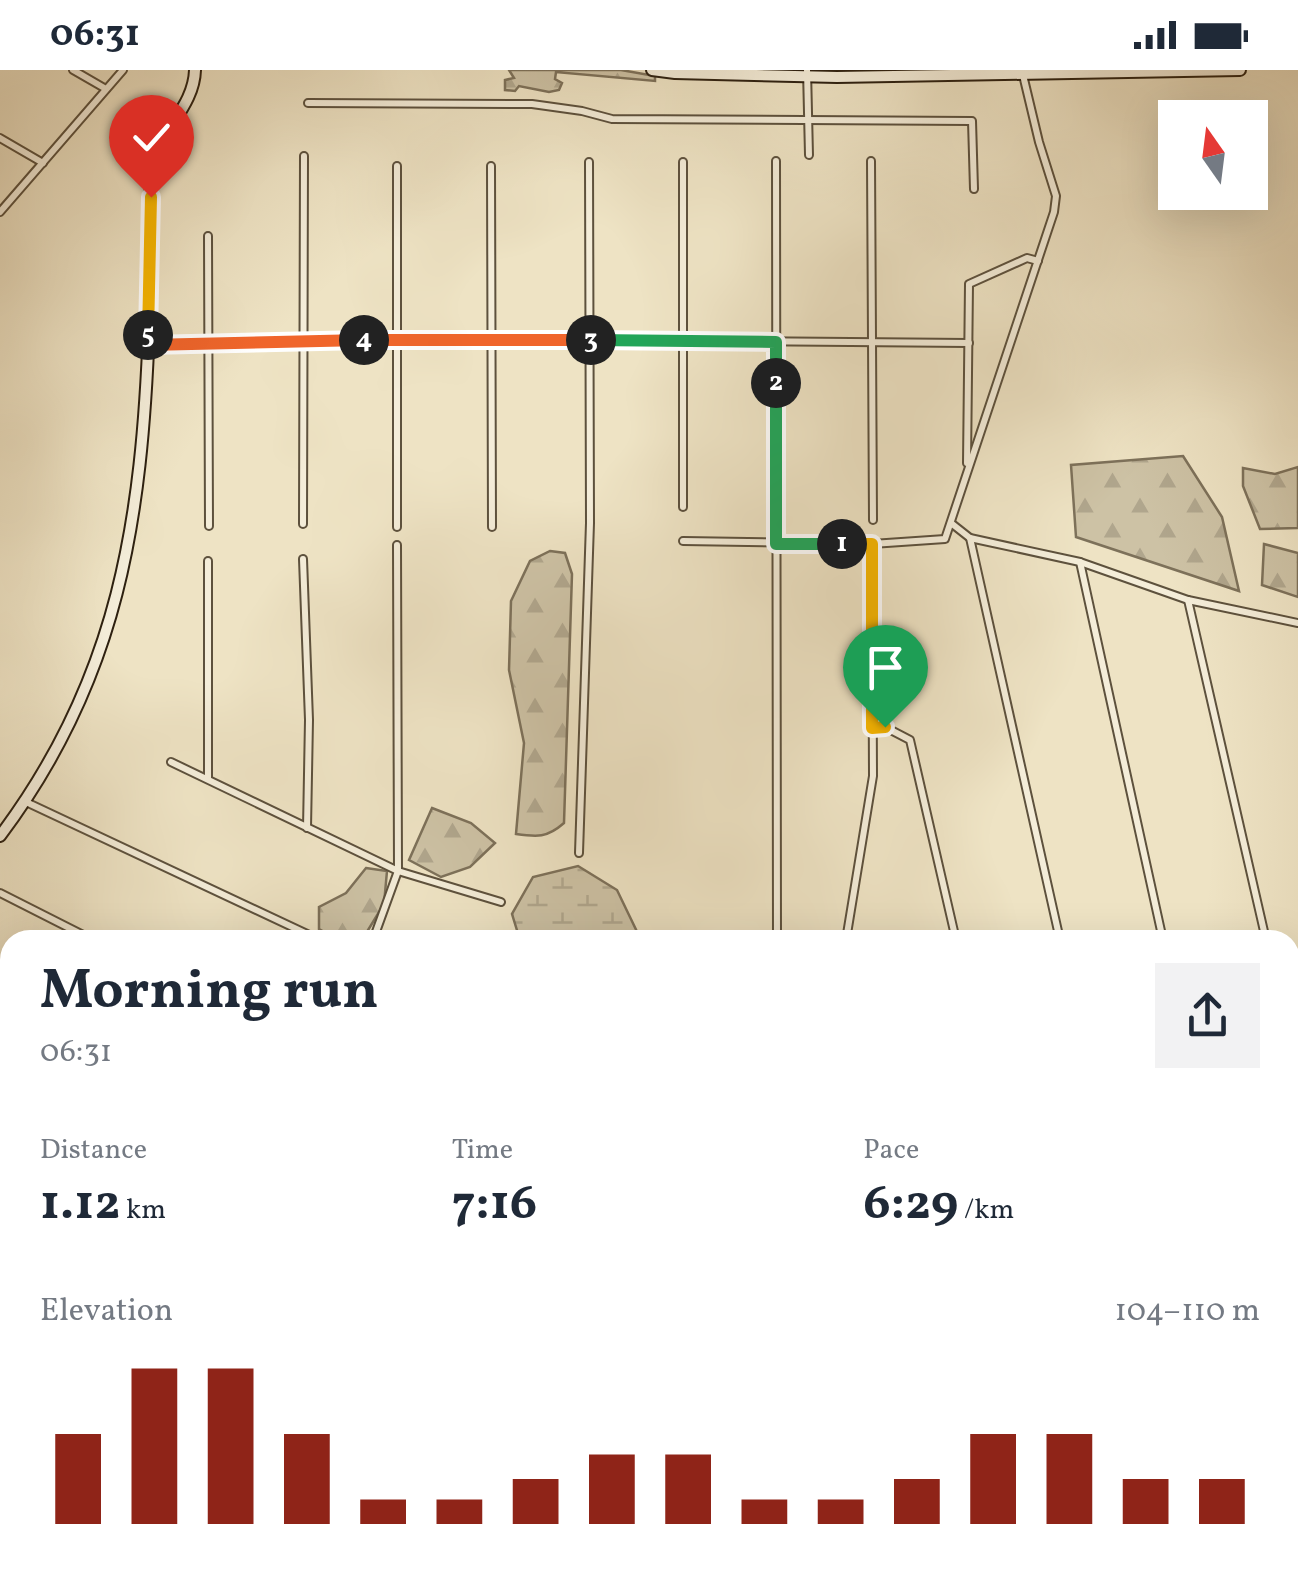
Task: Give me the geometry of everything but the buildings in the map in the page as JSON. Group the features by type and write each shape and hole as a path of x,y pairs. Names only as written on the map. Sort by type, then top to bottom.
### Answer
{"street":[{"path":"73,70 106,90"},
{"path":"0,212 123,70"},
{"path":"0,836 50,766 98,663 119,592 140,476 154,157 195,84 195,70"},
{"path":"652,70 1023,74 1240,70"},
{"path":"807,73 809,155"},
{"path":"683,541 872,544 945,539 1056,196 1038,142 1023,74"},
{"path":"308,103 532,104 582,110 612,119 972,121 974,189"},
{"path":"0,138 43,163"},
{"path":"303,524 304,156"},
{"path":"776,161 776,930"},
{"path":"872,161 873,520"},
{"path":"580,853 590,523 588,162"},
{"path":"683,162 683,507"},
{"path":"396,166 397,527"},
{"path":"491,166 492,527"},
{"path":"208,236 209,526"},
{"path":"967,469 969,284 1027,258 1038,261"},
{"path":"148,345 492,339 969,342"},
{"path":"951,523 970,538 1080,562 1188,600 1298,623"},
{"path":"970,538 1058,930"},
{"path":"848,930 873,776 872,544"},
{"path":"377,930 398,871 397,545"},
{"path":"303,559 310,720 307,828"},
{"path":"208,560 208,780"},
{"path":"1080,562 1162,930"},
{"path":"1188,600 1264,930"},
{"path":"872,728 885,727 910,740 954,930"},
{"path":"171,762 398,871 501,902"},
{"path":"26,802 299,930"},
{"path":"0,894 73,930"}],"green space":[{"path":"509,70 621,70 655,76 655,81 556,72 555,79 562,83 559,90 519,86 515,91 505,90 505,80 514,78"},
{"path":"1183,456 1222,517 1239,591 1076,537 1071,465"},
{"path":"1298,467 1298,528 1260,529 1243,486 1243,468 1275,474"},
{"path":"1264,544 1298,553 1298,597 1262,585"},
{"path":"550,551 565,553 572,574 564,823 547,834 530,836 516,834 524,743 509,670 511,601 530,561"},
{"path":"432,808 471,823 495,843 470,867 441,877 409,860"},
{"path":"578,866 617,890 636,930 517,930 512,914 533,877"},
{"path":"366,868 387,871 384,904 368,930 319,929 319,907 346,893"}],"route":[{"path":"151,197 148,345 492,339 776,342 776,544 872,544 872,728 885,727"}]}
